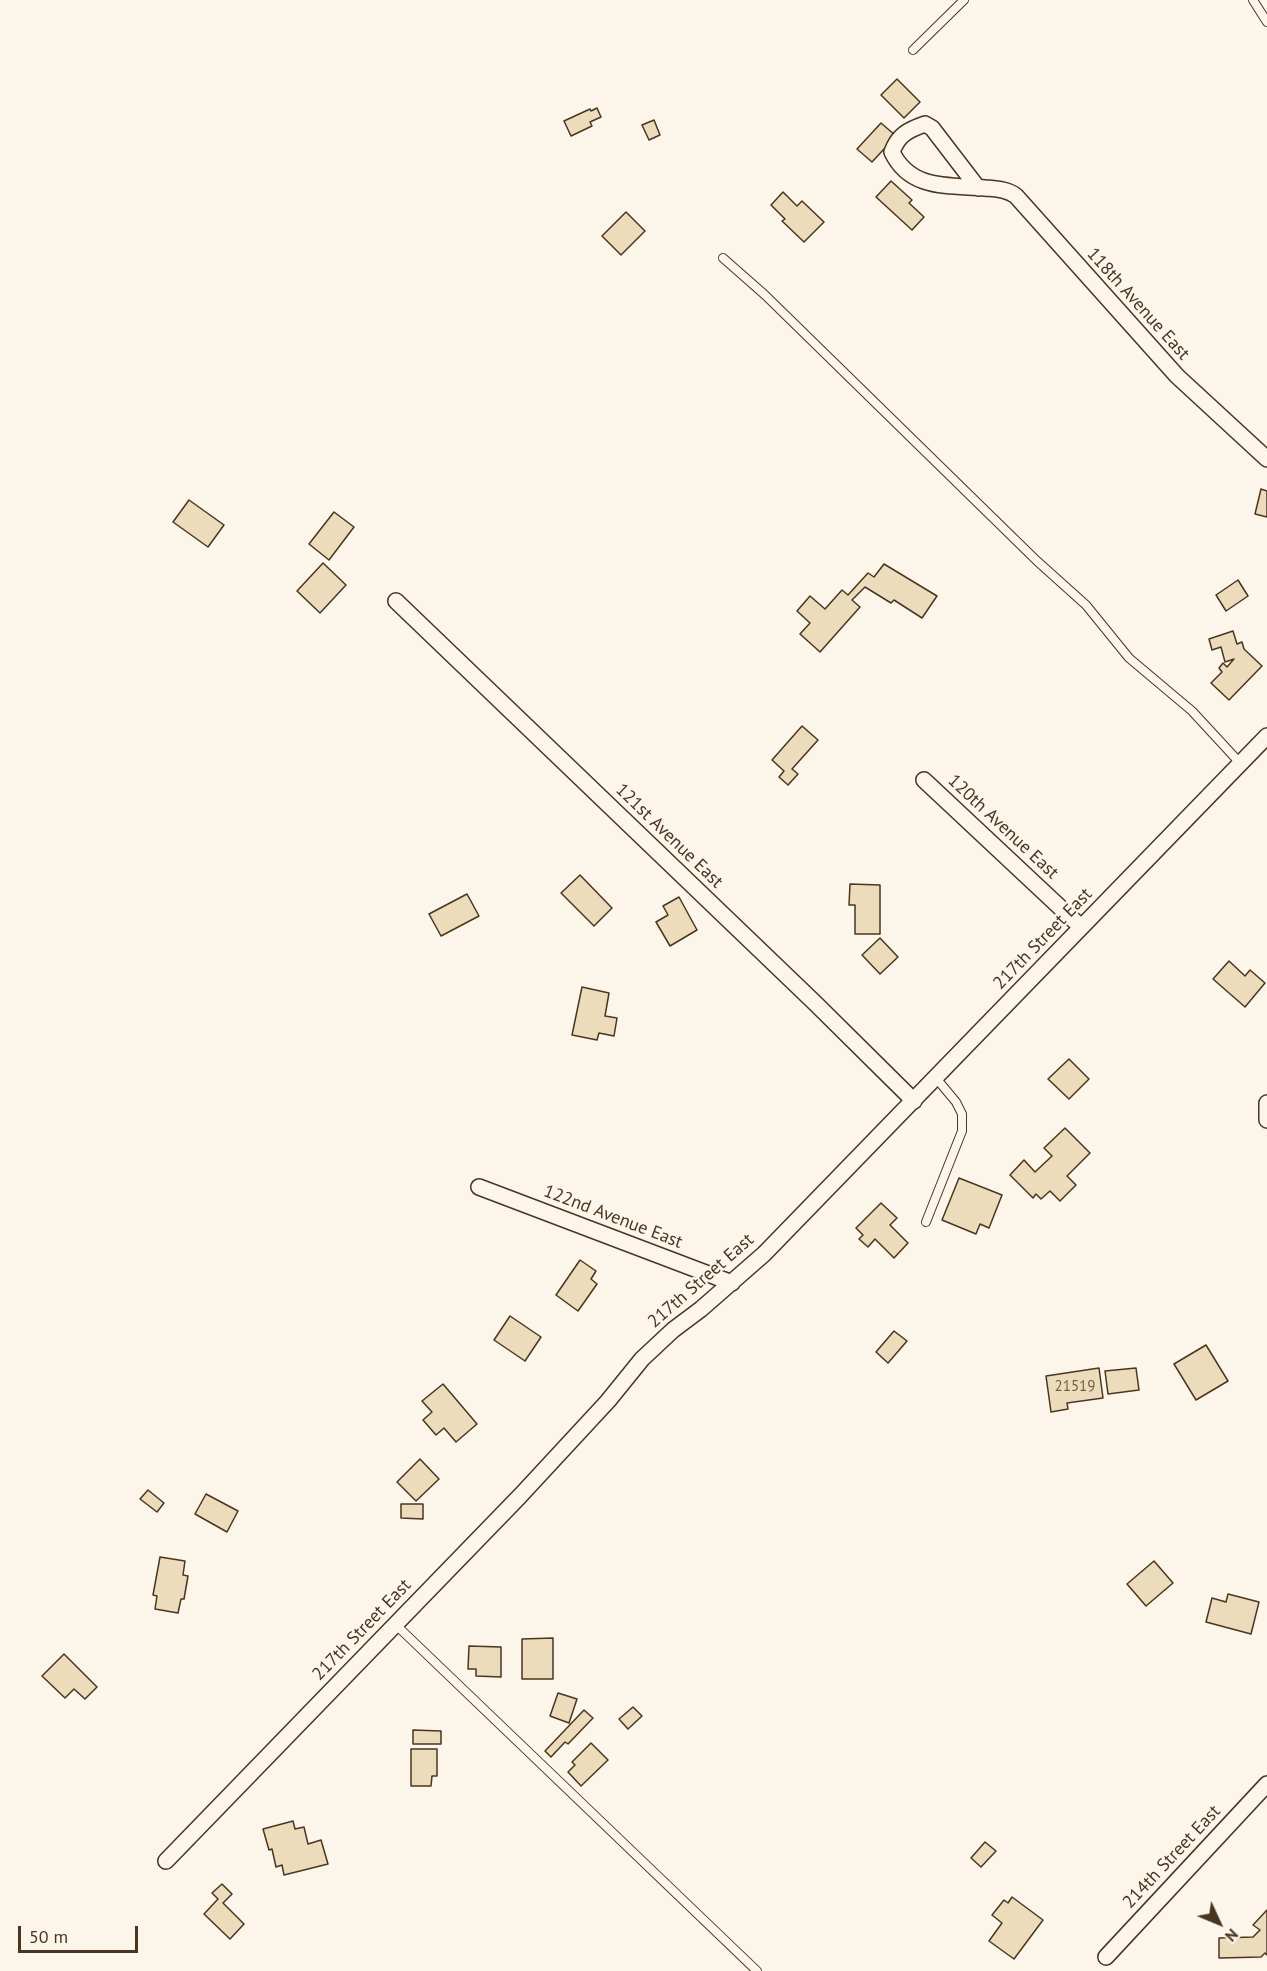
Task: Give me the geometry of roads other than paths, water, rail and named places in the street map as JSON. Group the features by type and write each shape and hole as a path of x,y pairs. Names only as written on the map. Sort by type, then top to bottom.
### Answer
{"street":[{"name":"118th Avenue East","path":"978,188 932,128 925,124 909,130 896,140 891,152 897,164 925,183 1010,192 1016,196 1177,376 1267,459"},
{"name":"121st Avenue East","path":"396,601 914,1101"},
{"name":"217th Street East","path":"166,1861 520,1496 608,1401 642,1359 764,1254 1267,736"},
{"name":"120th Avenue East","path":"924,780 1081,927"},
{"name":"122nd Avenue East","path":"479,1187 732,1283"},
{"name":"214th Street East","path":"1106,1957 1267,1784"}],"lane":[{"path":"913,50 964,0"},
{"path":"1253,0 1267,22"},
{"path":"723,258 765,294 1037,561 1086,605 1124,654 1192,711 1240,764"},
{"path":"926,1222 962,1131 962,1114 956,1102 936,1078"},
{"path":"395,1624 757,1971"}]}
